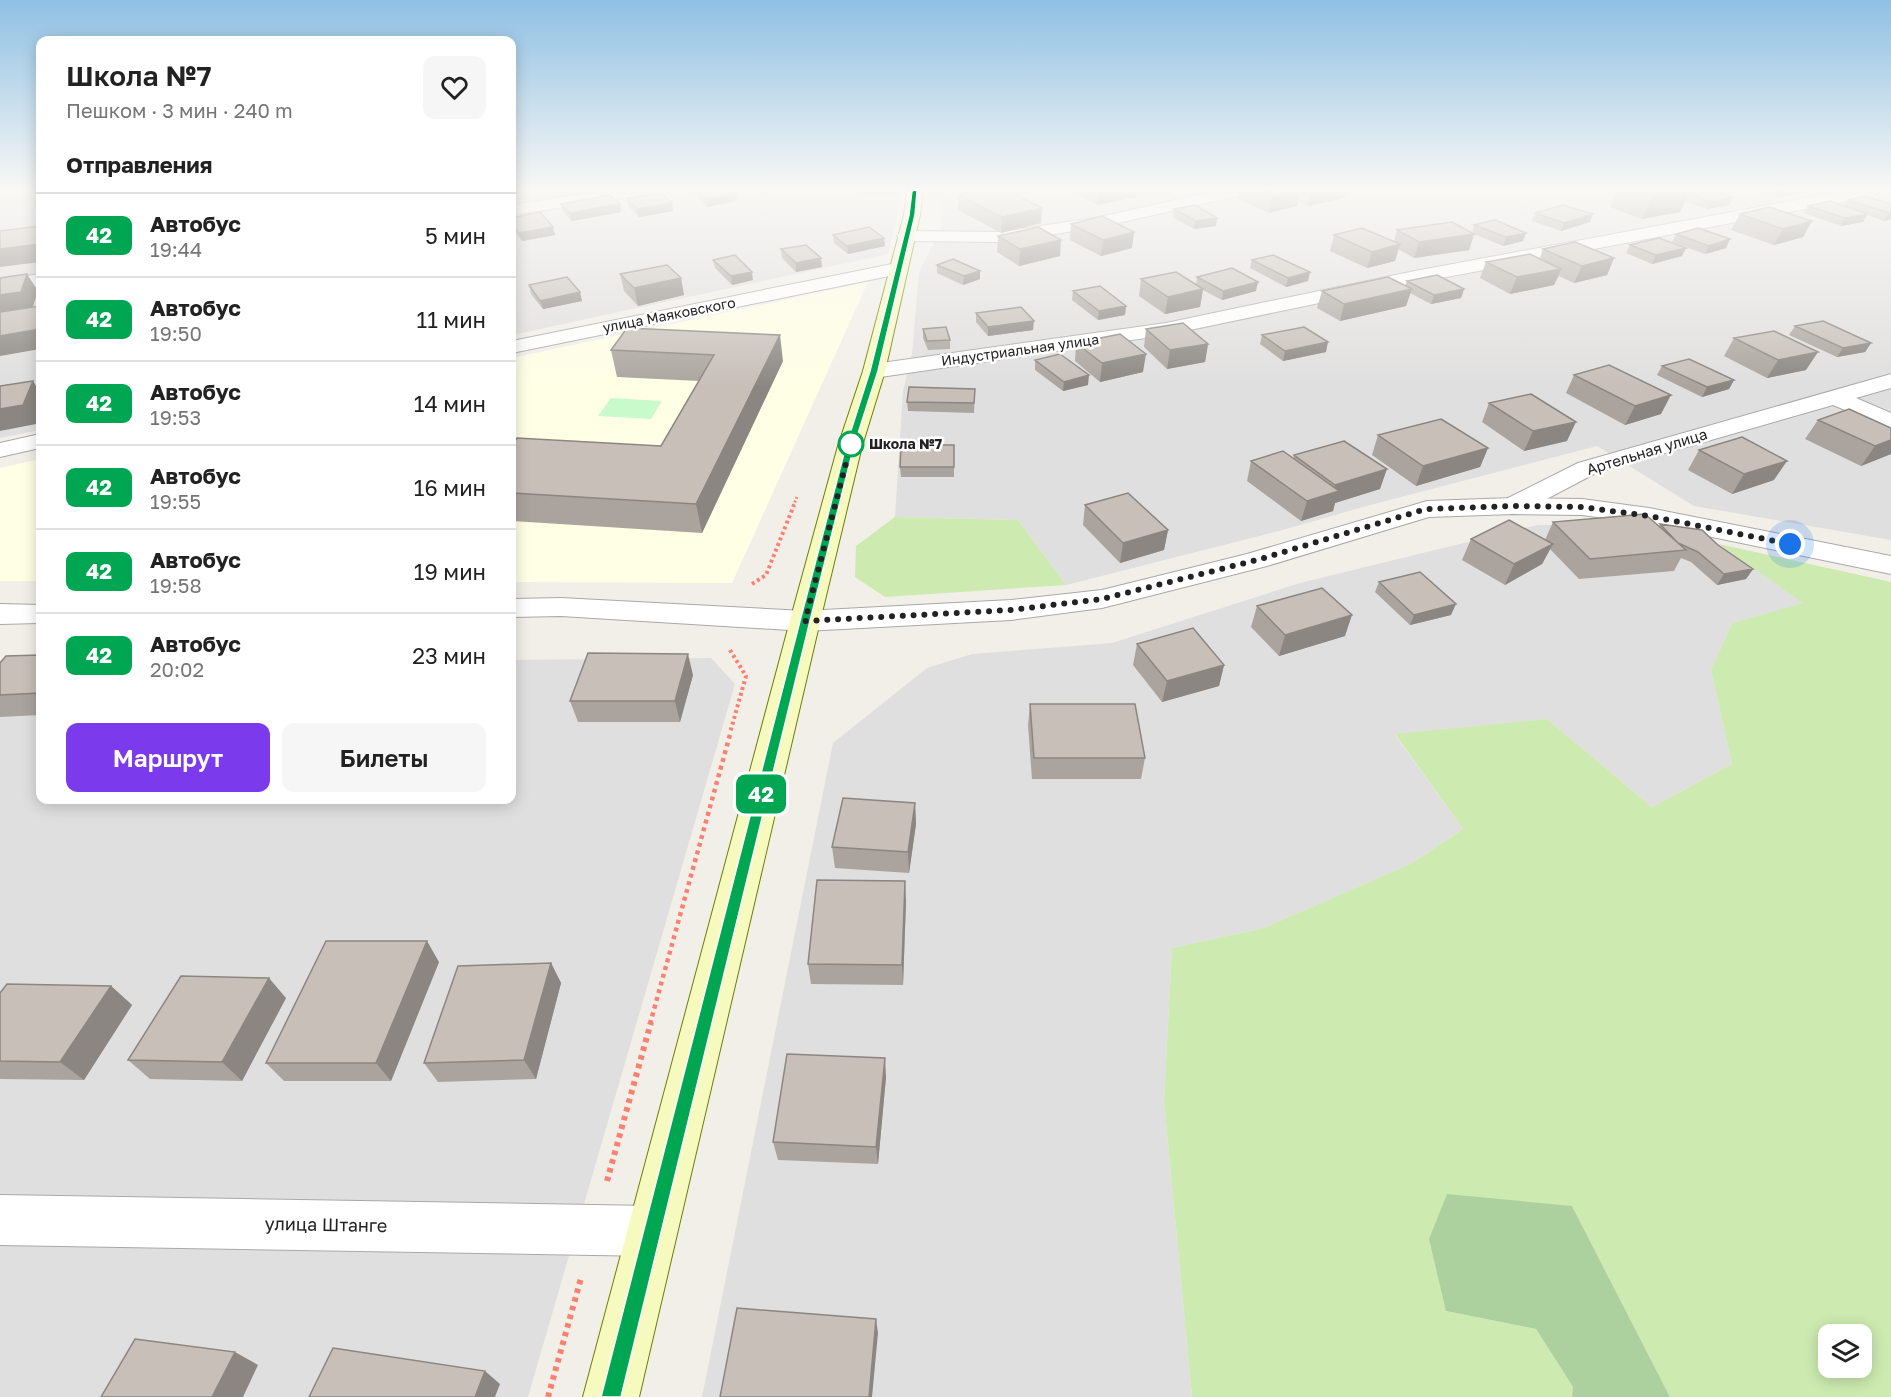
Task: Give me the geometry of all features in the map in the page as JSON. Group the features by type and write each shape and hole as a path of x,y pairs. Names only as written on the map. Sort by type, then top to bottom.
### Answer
{"main road":[{"path":"611,1397 805,621 850,446 874,371 900,256"}],"street":[{"name":"Индустриальная улица","path":"874,371 1166,329 1526,256"},
{"name":"улица Маяковского","path":"516,345 897,269"},
{"path":"0,286 36,281"},
{"name":"Артельная улица","path":"805,621 1011,610 1102,599 1257,560 1426,509 1513,506 1587,468 1891,381"},
{"path":"1835,397 1891,422"},
{"path":"0,450 36,442"},
{"path":"1513,506 1582,507 1649,516 1891,565"},
{"path":"516,608 561,607 805,621"},
{"path":"0,614 36,614"},
{"name":"улица Штанге","path":"0,1220 651,1231"}],"path":[{"path":"750,586 766,575 801,487"},
{"path":"548,1397 746,676 731,651 723,647"}],"shaded area":[{"path":"0,256 36,256 36,431 0,438"},
{"path":"516,256 878,256 516,334"},
{"path":"927,256 1891,256 1891,540 1694,506 1597,446 1066,585 1018,520 895,517 903,391 912,354 919,272"},
{"path":"868,282 732,583 516,582 516,357"},
{"path":"36,460 36,581 0,581 0,468"},
{"path":"1537,525 1643,525 1719,544 1804,603 1732,623 1711,670 1732,764 1652,807 1547,719 1395,735 1463,829 1412,863 1264,928 1172,948 1164,1101 1192,1397 702,1397 833,743 927,668 972,654 1112,643 1300,583"},
{"path":"711,658 735,684 528,1397 0,1397 0,668 36,667 36,804 516,804 516,660"}],"green space":[{"path":"611,398 662,401 651,419 598,416"},
{"path":"895,517 1018,520 1066,585 885,597 855,577 856,546"},
{"path":"1719,544 1891,582 1891,1397 1670,1397 1572,1206 1446,1311 1536,1329 1573,1387 1572,1397 1192,1397 1164,1101 1172,948 1264,928 1412,863 1463,829 1395,734 1547,719 1652,807 1732,764 1711,670 1732,623 1803,603"},
{"path":"1447,1194 1572,1206 1670,1397 1572,1397 1573,1387 1536,1329 1446,1311 1429,1239"}],"building":[{"path":"736,256 752,272 731,276 713,260"},
{"path":"789,256 821,258 796,263"},
{"path":"1276,256 1310,272 1288,278 1252,260"},
{"path":"1518,256 1535,256 1561,269 1517,277 1486,262"},
{"path":"1560,256 1614,258 1582,266"},
{"path":"953,259 980,271 964,276 937,265"},
{"path":"667,265 681,278 634,288 620,274"},
{"path":"1232,268 1258,282 1223,291 1197,277"},
{"path":"1176,272 1203,289 1168,297 1141,279"},
{"path":"27,274 21,292 0,295 0,278"},
{"path":"1437,275 1464,289 1434,295 1407,281"},
{"path":"567,277 580,292 540,301 529,285"},
{"path":"1388,277 1412,289 1344,304 1322,291"},
{"path":"1100,286 1126,306 1099,311 1073,291"},
{"path":"36,307 36,330 0,336 0,312"},
{"path":"1021,307 1034,321 988,327 976,313"},
{"path":"1823,321 1871,343 1843,348 1795,326"},
{"path":"1183,323 1208,344 1170,350 1146,329"},
{"path":"946,327 950,340 927,341 923,329"},
{"path":"1304,327 1328,342 1285,351 1262,335"},
{"path":"627,328 780,335 696,504 516,493 517,438 661,446 714,355 611,350"},
{"path":"1774,331 1818,352 1778,360 1734,338"},
{"path":"1120,334 1146,354 1102,363 1076,343"},
{"path":"1060,354 1089,375 1064,382 1035,360"},
{"path":"1689,359 1734,380 1707,387 1662,366"},
{"path":"1609,365 1671,395 1635,406 1574,375"},
{"path":"33,381 23,405 0,409 0,386"},
{"path":"909,387 975,389 974,403 907,402"},
{"path":"1531,394 1576,422 1533,431 1489,403"},
{"path":"1849,409 1891,428 1891,440 1875,446 1818,420"},
{"path":"1441,419 1488,448 1423,466 1378,435"},
{"path":"1742,437 1787,461 1744,474 1699,450"},
{"path":"1344,441 1387,469 1335,485 1294,455"},
{"path":"901,445 954,445 954,467 900,467"},
{"path":"1283,451 1339,491 1307,501 1251,461"},
{"path":"1128,493 1168,530 1123,543 1085,505"},
{"path":"1645,514 1686,550 1590,559 1553,522"},
{"path":"1509,520 1553,544 1514,564 1471,539"},
{"path":"1660,524 1702,530 1718,545 1753,569 1724,574 1698,552 1678,543"},
{"path":"1420,572 1456,604 1414,615 1379,582"},
{"path":"1322,588 1352,615 1285,635 1257,606"},
{"path":"1193,628 1224,665 1167,681 1137,644"},
{"path":"588,653 688,654 675,701 570,701"},
{"path":"36,655 36,693 0,695 0,663 6,656"},
{"path":"1030,704 1135,704 1145,758 1034,758"},
{"path":"843,798 915,803 908,852 832,847"},
{"path":"817,880 905,881 902,965 808,964"},
{"path":"326,941 427,941 376,1063 266,1063"},
{"path":"551,963 524,1060 424,1063 458,966"},
{"path":"181,976 269,978 222,1062 128,1060"},
{"path":"7,984 111,986 60,1062 0,1061 0,993"},
{"path":"787,1054 885,1058 876,1147 773,1142"},
{"path":"737,1308 876,1319 869,1397 720,1397"},
{"path":"135,1339 235,1352 212,1397 101,1397"},
{"path":"333,1348 485,1371 475,1397 309,1397"}],"bus line":[{"name":"42","path":"611,1397 805,621 850,446 874,371 901,256"}],"place":[{"name":"Школа №7","path":"851,444"}],"route":[{"path":"851,444 805,621 1011,610 1102,599 1257,560 1426,509 1513,506 1582,507 1649,516 1790,544"}]}
